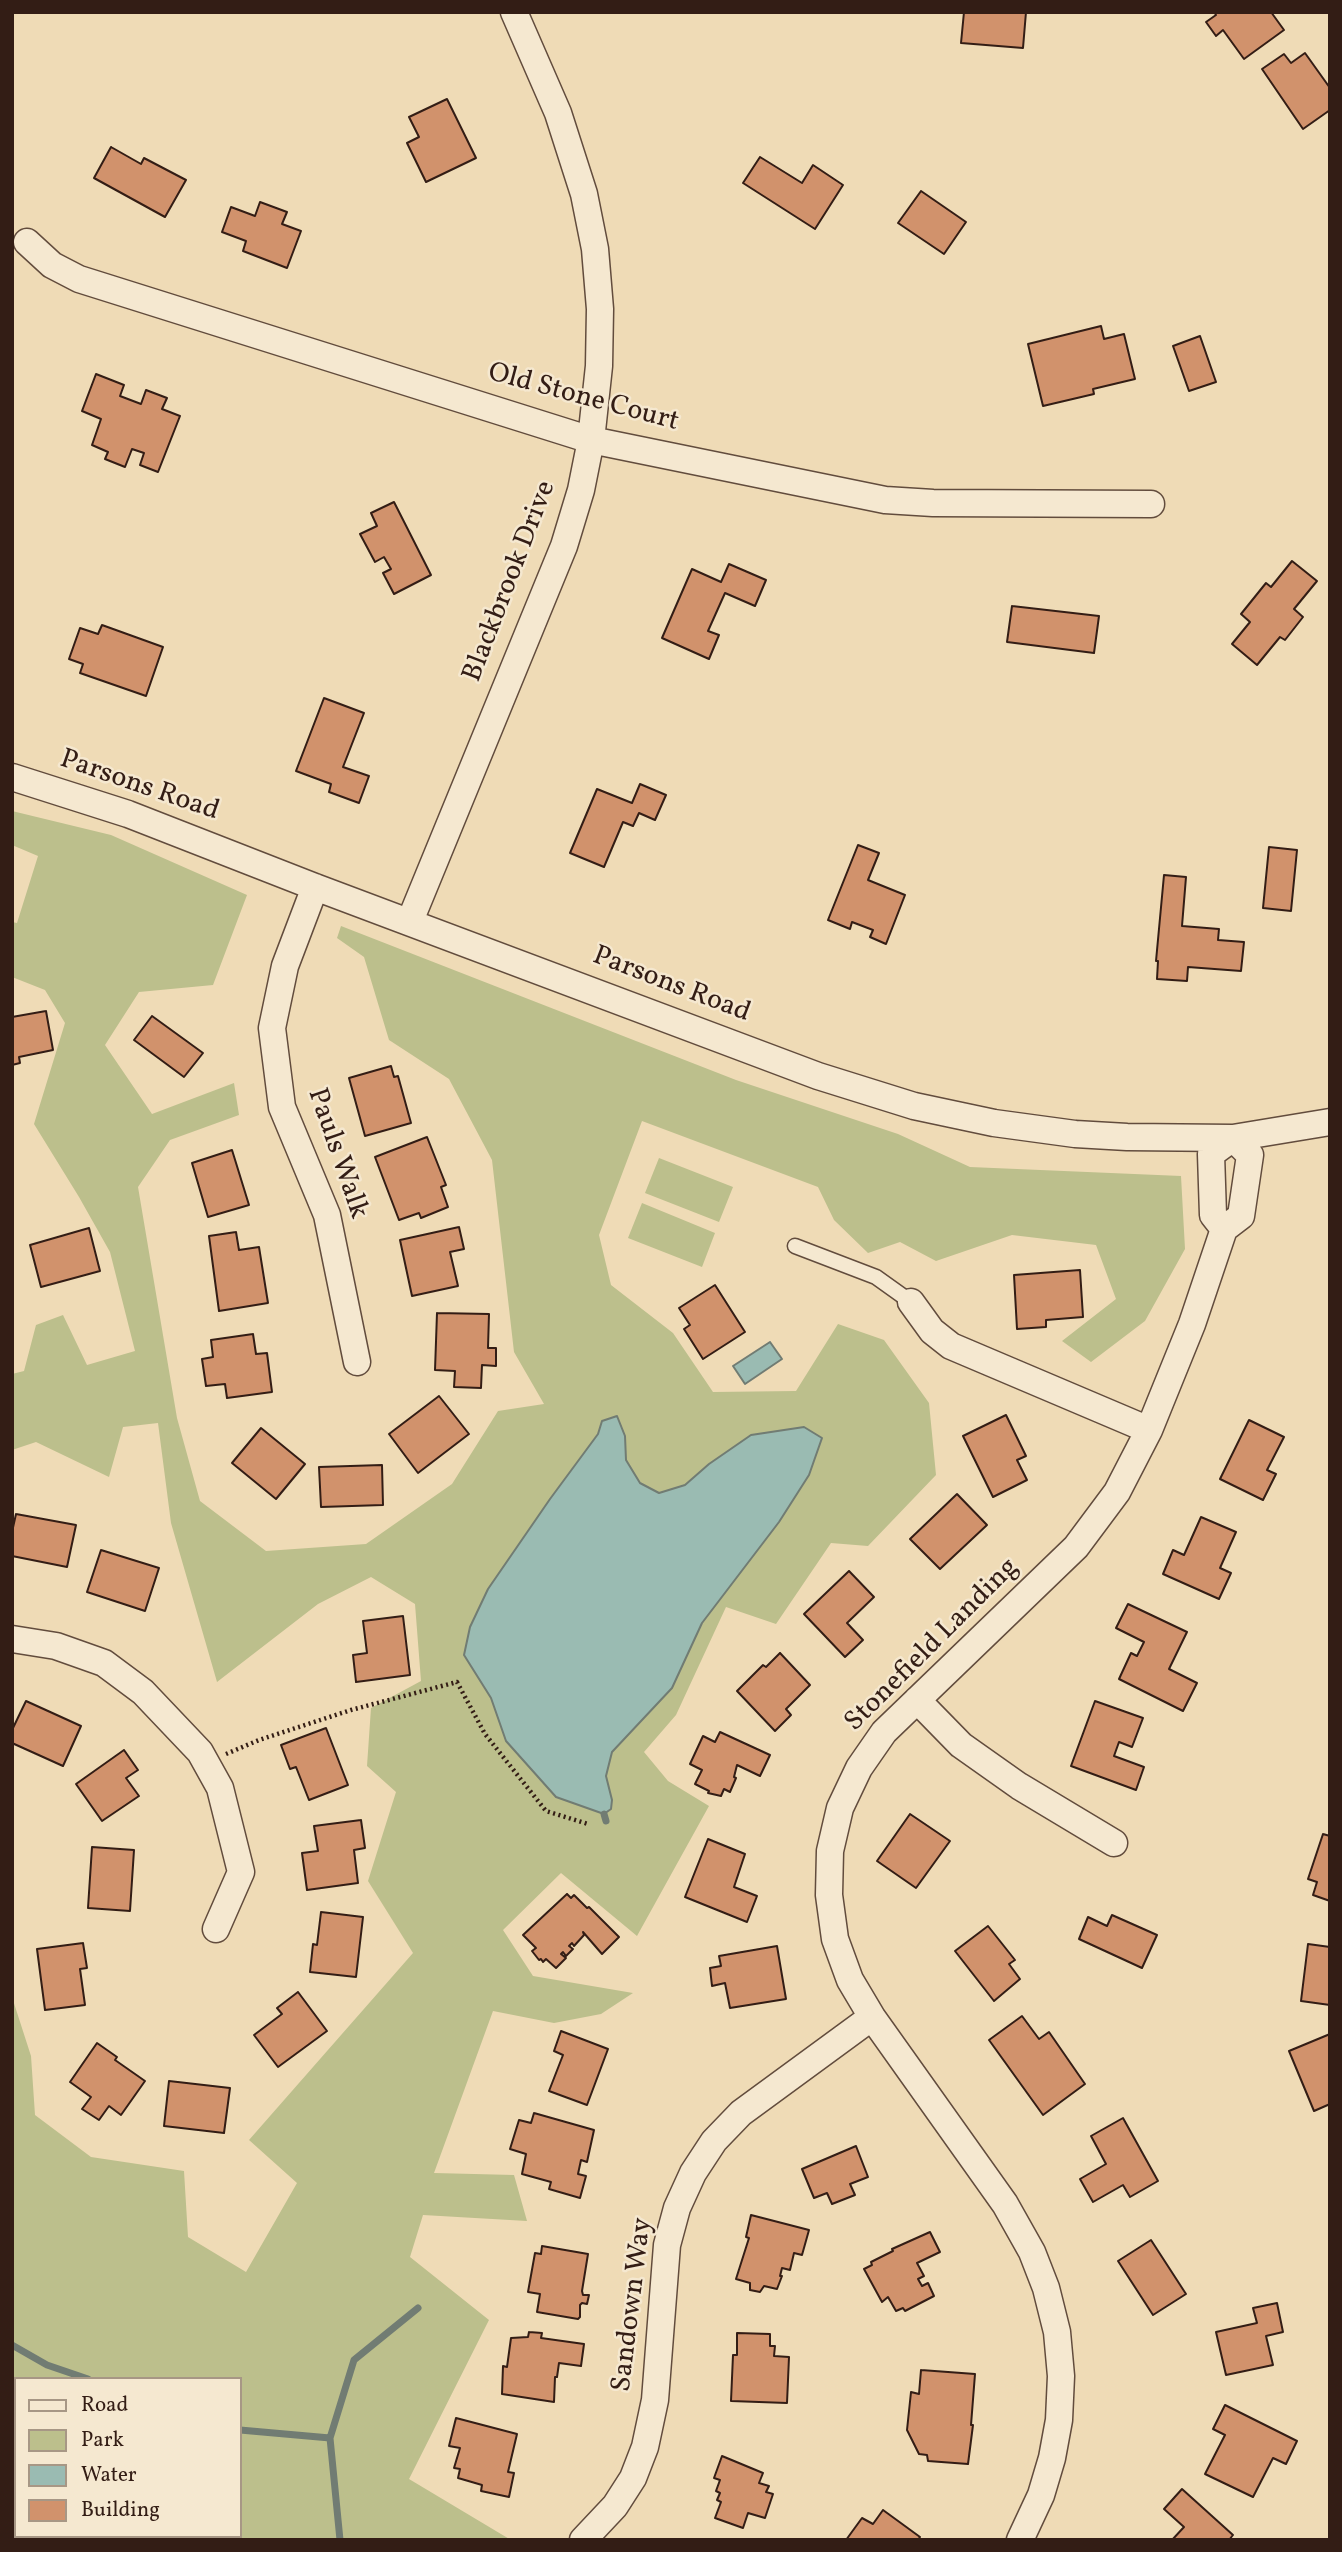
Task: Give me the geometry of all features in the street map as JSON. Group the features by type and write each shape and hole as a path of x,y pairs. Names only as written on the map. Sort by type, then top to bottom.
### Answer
{"street":[{"name":"Blackbrook Drive","path":"410,921 564,546 581,491 591,440 600,309 595,249 584,194 558,113 514,12"},
{"name":"Old Stone Court","path":"27,242 52,265 79,279 591,440 885,500 933,503 1151,504"},
{"name":"Parsons Road","path":"12,777 128,814 818,1076 914,1105 994,1123 1075,1134 1233,1138 1330,1122"},
{"name":"Pauls Walk","path":"315,887 285,966 272,1028 282,1107 327,1215 357,1362"},
{"name":"Stonefield Landing","path":"1020,2540 1041,2496 1059,2420 1061,2375 1057,2332 1046,2288 1032,2252 1005,2204 872,2017 850,1980 835,1939 829,1895 830,1851 840,1808 859,1768 884,1732 1076,1547 1117,1492 1149,1430 1192,1324 1223,1230 1213,1215 1211,1154 1233,1138"},
{"path":"911,1302 932,1331 951,1346 1149,1430"},
{"path":"12,1639 56,1646 104,1663 143,1692 200,1752 220,1788 240,1872 216,1928"},
{"path":"917,1700 961,1745 1019,1786 1114,1843"},
{"name":"Sandown Way","path":"583,2540 615,2506 633,2478 645,2447 655,2400 667,2245 677,2208 693,2173 714,2141 741,2113 872,2017"}],"lane":[{"path":"795,1246 876,1277 911,1302"}],"path":[{"path":"206,1763 259,1740 457,1682 485,1734 547,1811 588,1824"}],"green space":[{"path":"12,811 111,835 247,895 213,985 139,992 105,1045 152,1114 234,1083 239,1115 170,1140 138,1187 177,1418 200,1501 266,1551 366,1544 452,1484 498,1411 544,1404 514,1352 492,1160 449,1079 389,1040 364,957 337,938 341,926 736,1080 898,1134 970,1167 1181,1176 1185,1249 1145,1321 1091,1362 1062,1341 1116,1299 1096,1245 1012,1235 936,1261 900,1242 868,1253 834,1220 818,1187 642,1121 599,1235 611,1285 673,1333 713,1392 796,1391 838,1324 884,1340 929,1403 936,1475 868,1546 831,1543 776,1624 726,1607 676,1715 644,1752 668,1781 709,1806 637,1936 561,1873 503,1930 533,1976 633,1993 601,2014 554,2023 493,2011 434,2173 514,2175 527,2221 423,2215 410,2257 489,2320 409,2479 511,2540 12,2540 12,1997 31,2056 35,2115 91,2157 184,2171 188,2237 246,2272 297,2183 249,2140 413,1953 368,1881 396,1792 367,1766 371,1708 421,1681 415,1604 371,1577 318,1604 217,1682 171,1523 158,1423 123,1427 109,1477 36,1442 12,1450 12,1374 24,1371 36,1325 63,1315 87,1365 135,1351 110,1252 34,1124 65,1023 45,990 12,977 12,922 17,923 38,856 12,845"},
{"path":"659,1158 733,1187 719,1222 645,1193"},
{"path":"642,1203 715,1233 702,1267 628,1238"}],"water":[{"path":"770,1342 782,1359 745,1384 733,1366"},
{"path":"617,1416 625,1436 626,1460 640,1483 659,1493 685,1485 709,1464 751,1435 804,1427 822,1438 809,1475 779,1522 702,1623 672,1688 612,1752 606,1776 612,1800 611,1809 604,1814 556,1797 506,1741 491,1698 464,1655 470,1627 488,1589 598,1434 602,1421"}],"building":[{"path":"964,12 1026,12 1023,48 961,43"},
{"path":"1214,12 1271,12 1284,30 1244,59 1223,30 1216,36 1206,22 1216,15"},
{"path":"1305,53 1330,88 1330,110 1303,129 1262,69 1284,54 1291,63"},
{"path":"447,99 476,158 426,182 407,143 419,137 409,117"},
{"path":"111,147 141,164 144,158 186,180 165,217 94,178"},
{"path":"760,157 802,183 813,165 843,185 815,229 743,183"},
{"path":"921,191 966,222 944,254 898,223"},
{"path":"260,202 287,212 282,224 301,231 287,268 243,251 246,241 222,232 231,207 255,216"},
{"path":"1101,326 1104,339 1124,334 1135,379 1093,389 1094,394 1043,406 1028,344"},
{"path":"1200,336 1216,382 1189,391 1173,346"},
{"path":"96,374 124,385 120,396 141,404 146,390 167,398 162,409 180,416 158,472 140,465 144,453 132,449 125,467 105,459 108,452 92,445 101,419 82,411"},
{"path":"394,502 431,575 394,594 383,573 391,569 384,557 375,562 360,534 377,526 371,513"},
{"path":"1292,561 1317,581 1294,609 1303,617 1285,640 1280,637 1257,665 1232,644 1250,622 1241,614 1266,583 1271,587"},
{"path":"729,564 766,580 755,606 725,593 708,631 719,635 709,659 662,638 692,569 721,582"},
{"path":"1012,606 1099,616 1094,653 1007,642"},
{"path":"102,625 163,647 146,696 80,673 83,664 69,659 80,628 98,634"},
{"path":"324,698 364,713 343,767 369,776 359,803 329,792 331,784 296,771"},
{"path":"640,784 666,795 655,820 639,813 633,826 623,822 604,867 570,853 597,789 632,803"},
{"path":"858,845 879,853 868,880 905,895 886,944 870,937 873,930 852,922 850,929 828,920"},
{"path":"1269,847 1297,850 1291,911 1263,908"},
{"path":"1164,875 1186,877 1182,926 1219,929 1218,940 1244,942 1241,971 1188,967 1187,981 1157,979 1156,961"},
{"path":"46,1011 53,1050 19,1057 20,1063 12,1065 12,1017"},
{"path":"152,1016 203,1053 184,1077 134,1040"},
{"path":"391,1066 394,1077 398,1076 411,1123 365,1136 349,1078"},
{"path":"427,1137 446,1185 441,1187 448,1207 421,1218 419,1213 399,1220 375,1157"},
{"path":"232,1150 249,1205 208,1217 192,1163"},
{"path":"459,1227 464,1249 450,1252 458,1286 412,1296 400,1240"},
{"path":"89,1228 100,1271 41,1287 30,1245"},
{"path":"236,1232 239,1250 259,1247 268,1303 219,1311 209,1236"},
{"path":"1080,1270 1083,1317 1046,1320 1046,1327 1017,1329 1014,1275"},
{"path":"715,1285 745,1332 703,1359 684,1329 690,1325 679,1308"},
{"path":"437,1313 489,1314 488,1348 496,1348 496,1366 482,1365 481,1388 454,1387 455,1371 435,1370"},
{"path":"253,1334 256,1354 267,1353 272,1392 227,1398 225,1384 206,1386 202,1359 213,1357 211,1340"},
{"path":"439,1396 469,1434 418,1473 389,1434"},
{"path":"1006,1415 1026,1456 1017,1460 1027,1480 993,1497 963,1436"},
{"path":"1249,1420 1284,1437 1267,1470 1276,1474 1263,1500 1220,1479"},
{"path":"261,1428 305,1464 276,1499 232,1463"},
{"path":"382,1465 383,1505 321,1507 319,1467"},
{"path":"957,1494 987,1525 940,1569 910,1539"},
{"path":"16,1514 76,1525 67,1567 12,1556 12,1532"},
{"path":"1201,1517 1236,1532 1220,1568 1231,1573 1219,1599 1163,1574 1173,1550 1184,1555"},
{"path":"101,1550 159,1568 145,1611 87,1592"},
{"path":"849,1571 874,1597 847,1623 863,1640 845,1657 804,1614"},
{"path":"1128,1604 1187,1632 1169,1669 1197,1683 1183,1711 1119,1679 1131,1653 1137,1656 1144,1642 1116,1628"},
{"path":"403,1616 410,1675 356,1682 353,1655 367,1653 363,1621"},
{"path":"780,1653 810,1685 786,1709 791,1715 775,1731 737,1691 763,1665 766,1667"},
{"path":"26,1701 81,1726 63,1766 12,1743 12,1730"},
{"path":"1095,1701 1143,1718 1132,1747 1119,1742 1114,1756 1144,1767 1136,1790 1071,1766"},
{"path":"326,1728 348,1785 309,1800 296,1767 290,1769 281,1745"},
{"path":"720,1732 770,1755 760,1776 737,1765 736,1778 730,1792 724,1789 721,1796 708,1793 709,1791 695,1784 702,1770 690,1764 703,1736 715,1742"},
{"path":"124,1750 138,1770 126,1778 139,1796 102,1821 76,1784"},
{"path":"910,1814 950,1841 916,1888 877,1861"},
{"path":"361,1820 365,1848 354,1850 358,1883 307,1890 302,1853 318,1851 314,1826"},
{"path":"1323,1834 1330,1836 1330,1901 1313,1895 1317,1882 1308,1879"},
{"path":"708,1839 745,1854 734,1887 757,1896 747,1922 685,1897"},
{"path":"92,1847 134,1850 130,1911 88,1908"},
{"path":"567,1894 571,1898 574,1895 589,1907 619,1937 602,1954 583,1932 584,1935 574,1946 572,1943 569,1946 573,1949 566,1956 563,1952 561,1954 566,1958 556,1968 546,1959 543,1962 539,1960 532,1951 536,1948 523,1935"},
{"path":"321,1912 363,1917 356,1977 310,1972"},
{"path":"1112,1915 1157,1935 1142,1968 1079,1939 1088,1917 1107,1926"},
{"path":"988,1926 1015,1960 1009,1964 1020,1979 994,2001 955,1951"},
{"path":"83,1943 87,1968 80,1969 85,2005 45,2010 37,1949"},
{"path":"1308,1944 1330,1947 1330,2005 1301,2001"},
{"path":"777,1946 786,1999 730,2008 725,1983 712,1986 710,1968 721,1966 719,1956"},
{"path":"298,1992 327,2031 278,2067 254,2035 282,2014 277,2008"},
{"path":"1022,2016 1039,2039 1049,2032 1085,2084 1043,2115 989,2040"},
{"path":"561,2031 608,2049 587,2105 549,2091 563,2055 554,2051"},
{"path":"1330,2034 1330,2104 1314,2111 1289,2051"},
{"path":"97,2043 117,2057 115,2060 145,2081 121,2115 109,2106 99,2120 82,2109 91,2097 70,2082"},
{"path":"169,2081 230,2088 224,2133 164,2126"},
{"path":"534,2113 594,2130 587,2162 581,2160 578,2174 586,2176 580,2198 549,2189 551,2182 522,2174 526,2154 510,2149 519,2120 531,2123"},
{"path":"1123,2118 1158,2181 1130,2197 1123,2185 1093,2202 1080,2179 1106,2164 1091,2136"},
{"path":"856,2146 868,2177 850,2184 855,2195 832,2204 827,2193 814,2198 802,2169"},
{"path":"751,2215 809,2230 802,2255 794,2253 790,2270 782,2268 777,2289 764,2286 760,2292 750,2290 750,2283 736,2279 749,2238 746,2237"},
{"path":"930,2232 940,2252 917,2263 924,2276 918,2279 922,2286 928,2283 934,2296 905,2311 903,2308 896,2311 888,2297 882,2302 864,2269 872,2265 871,2262 893,2251 892,2249"},
{"path":"1151,2240 1186,2294 1153,2315 1118,2261"},
{"path":"542,2246 588,2254 582,2291 583,2295 589,2295 587,2304 580,2305 578,2319 537,2312 540,2294 528,2292 535,2253 541,2254"},
{"path":"1277,2303 1283,2332 1266,2336 1273,2365 1226,2375 1216,2332 1257,2323 1253,2308"},
{"path":"529,2332 542,2333 541,2338 584,2344 581,2366 559,2363 555,2377 554,2402 502,2394 503,2366 507,2367 511,2338 528,2337"},
{"path":"737,2333 770,2334 770,2346 775,2346 774,2356 789,2357 787,2403 731,2401"},
{"path":"921,2370 975,2374 968,2464 928,2461 927,2455 919,2454 907,2430 911,2392 919,2394"},
{"path":"1225,2405 1297,2441 1286,2464 1273,2458 1253,2497 1205,2474 1225,2435 1213,2429"},
{"path":"456,2418 517,2434 508,2472 514,2473 509,2497 481,2491 482,2485 458,2478 460,2469 454,2468 460,2448 449,2446"},
{"path":"722,2456 763,2473 759,2483 769,2486 766,2492 773,2494 765,2518 748,2513 743,2528 715,2518 721,2502 717,2500 720,2493 716,2491 720,2480 714,2478"},
{"path":"1182,2489 1233,2535 1229,2540 1172,2540 1184,2527 1164,2509"},
{"path":"883,2510 920,2537 918,2540 846,2540 862,2518 873,2524"}],"waterway":[{"path":"604,1814 606,1821"},
{"path":"340,2540 330,2438 354,2360 418,2308"},
{"path":"12,2345 47,2365 82,2377"},
{"path":"242,2430 330,2438"}]}
